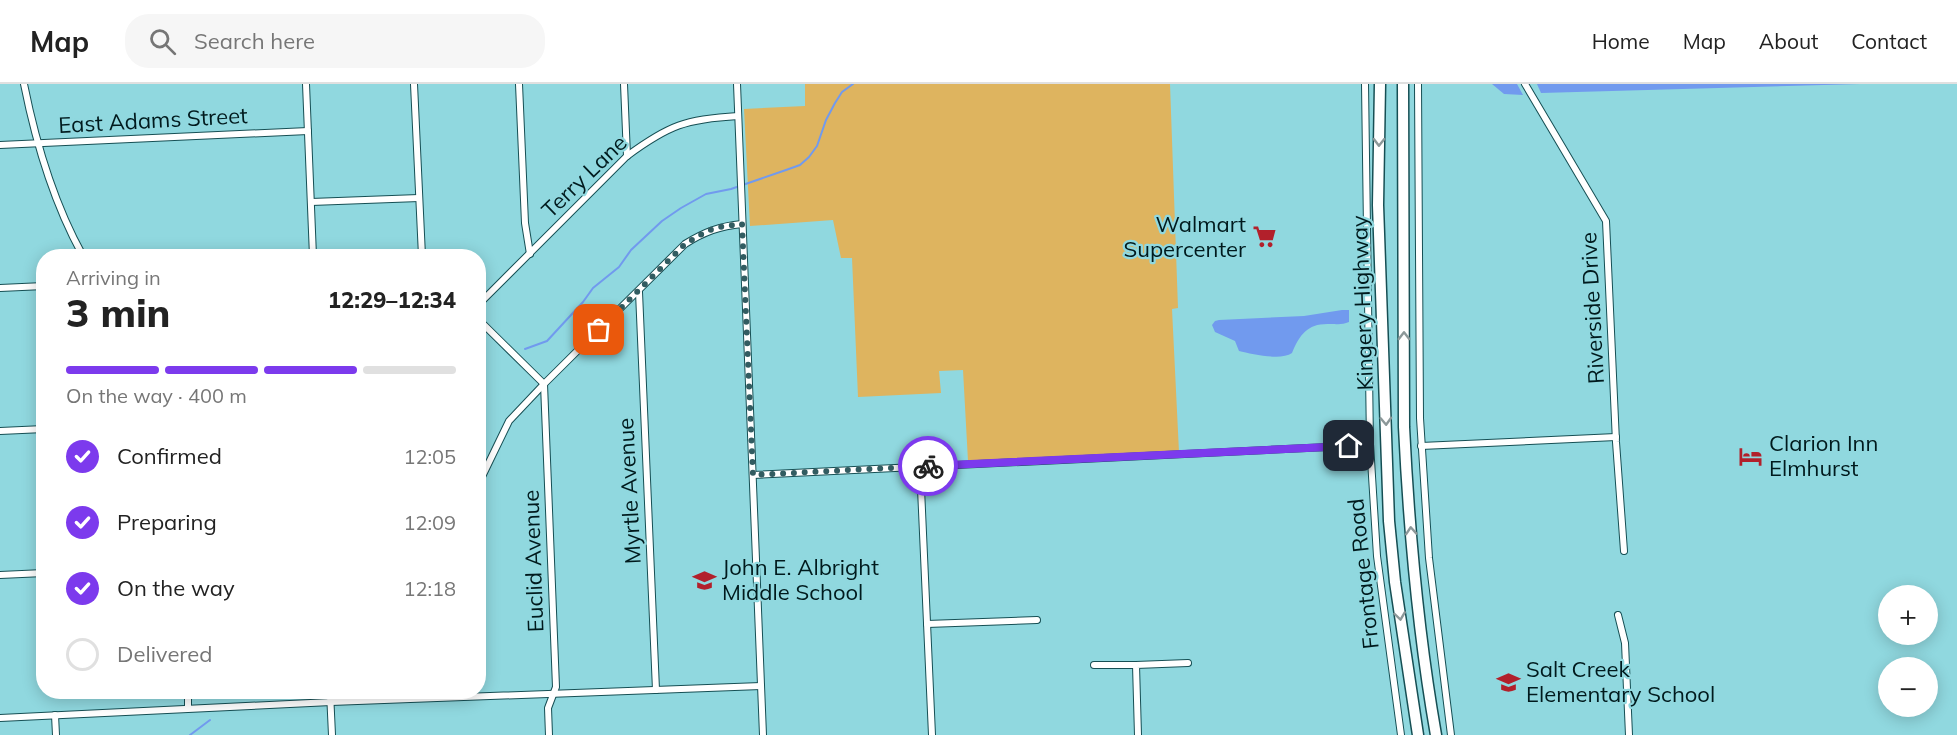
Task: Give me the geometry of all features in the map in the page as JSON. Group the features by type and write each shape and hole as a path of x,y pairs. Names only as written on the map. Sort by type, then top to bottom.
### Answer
{"highway":[{"name":"Kingery Highway","path":"1380,84 1378,205 1389,520 1395,582 1418,735"},
{"name":"Kingery Highway","path":"1403,84 1404,427 1418,604 1436,735"}],"street":[{"path":"24,84 37,143 57,203 80,249"},
{"path":"306,84 313,249"},
{"path":"414,84 422,249"},
{"path":"519,84 525,223 530,254"},
{"path":"624,84 627,156"},
{"path":"737,84 763,735"},
{"name":"Frontage Road","path":"1365,84 1371,455 1377,556 1401,735"},
{"path":"1418,84 1419,409 1429,558 1451,735"},
{"name":"Riverside Drive","path":"1525,84 1606,221 1624,551"},
{"name":"Terry Lane","path":"486,297 627,156 648,141 682,123 738,116"},
{"name":"East Adams Street","path":"0,145 308,131"},
{"path":"311,202 419,198"},
{"path":"486,468 509,421 685,244 707,231 742,224"},
{"path":"0,288 36,286"},
{"name":"Myrtle Avenue","path":"639,292 656,690"},
{"path":"486,327 544,384"},
{"name":"Euclid Avenue","path":"544,384 556,687 551,694 548,708 549,735"},
{"path":"0,431 36,429"},
{"path":"1421,446 1616,437"},
{"path":"753,475 1349,446"},
{"path":"920,466 932,735"},
{"path":"0,575 36,573"},
{"path":"1618,615 1625,643 1629,735"},
{"path":"927,624 1037,620"},
{"path":"1094,665 1188,663"},
{"path":"1136,665 1138,735"},
{"path":"486,695 761,686"},
{"path":"188,699 189,708"},
{"path":"331,699 332,735"},
{"path":"0,718 376,699"},
{"path":"55,715 56,735"}],"shaded area":[{"path":"805,84 1170,84 1178,308 1172,309 1179,452 968,461 963,370 939,371 941,393 858,397 852,258 841,258 833,220 750,226 744,109 805,106"}],"water":[{"path":"1492,84 1517,84 1523,95 1504,94"},
{"path":"1537,84 1860,84 1541,93"},
{"path":"1349,310 1349,322 1322,324 1310,328 1298,340 1292,353 1281,356 1239,351 1235,341 1215,332 1212,325 1219,320 1304,316"}],"waterway":[{"path":"525,349 547,341 593,288 619,267 631,250 662,221 681,208 706,194 731,189 800,165 817,146 826,120 842,92 853,84"},
{"path":"190,735 210,720"}],"way so far":[{"path":"599,330 685,244 707,231 742,224 753,475 928,466"}],"place":[{"name":"Walmart Supercenter","path":"1264,237"},
{"name":"Clarion Inn Elmhurst","path":"1751,456"},
{"name":"John E. Albright Middle School","path":"704,580"},
{"name":"Salt Creek Elementary School","path":"1508,682"}],"route":[{"path":"928,466 1349,446"}]}
